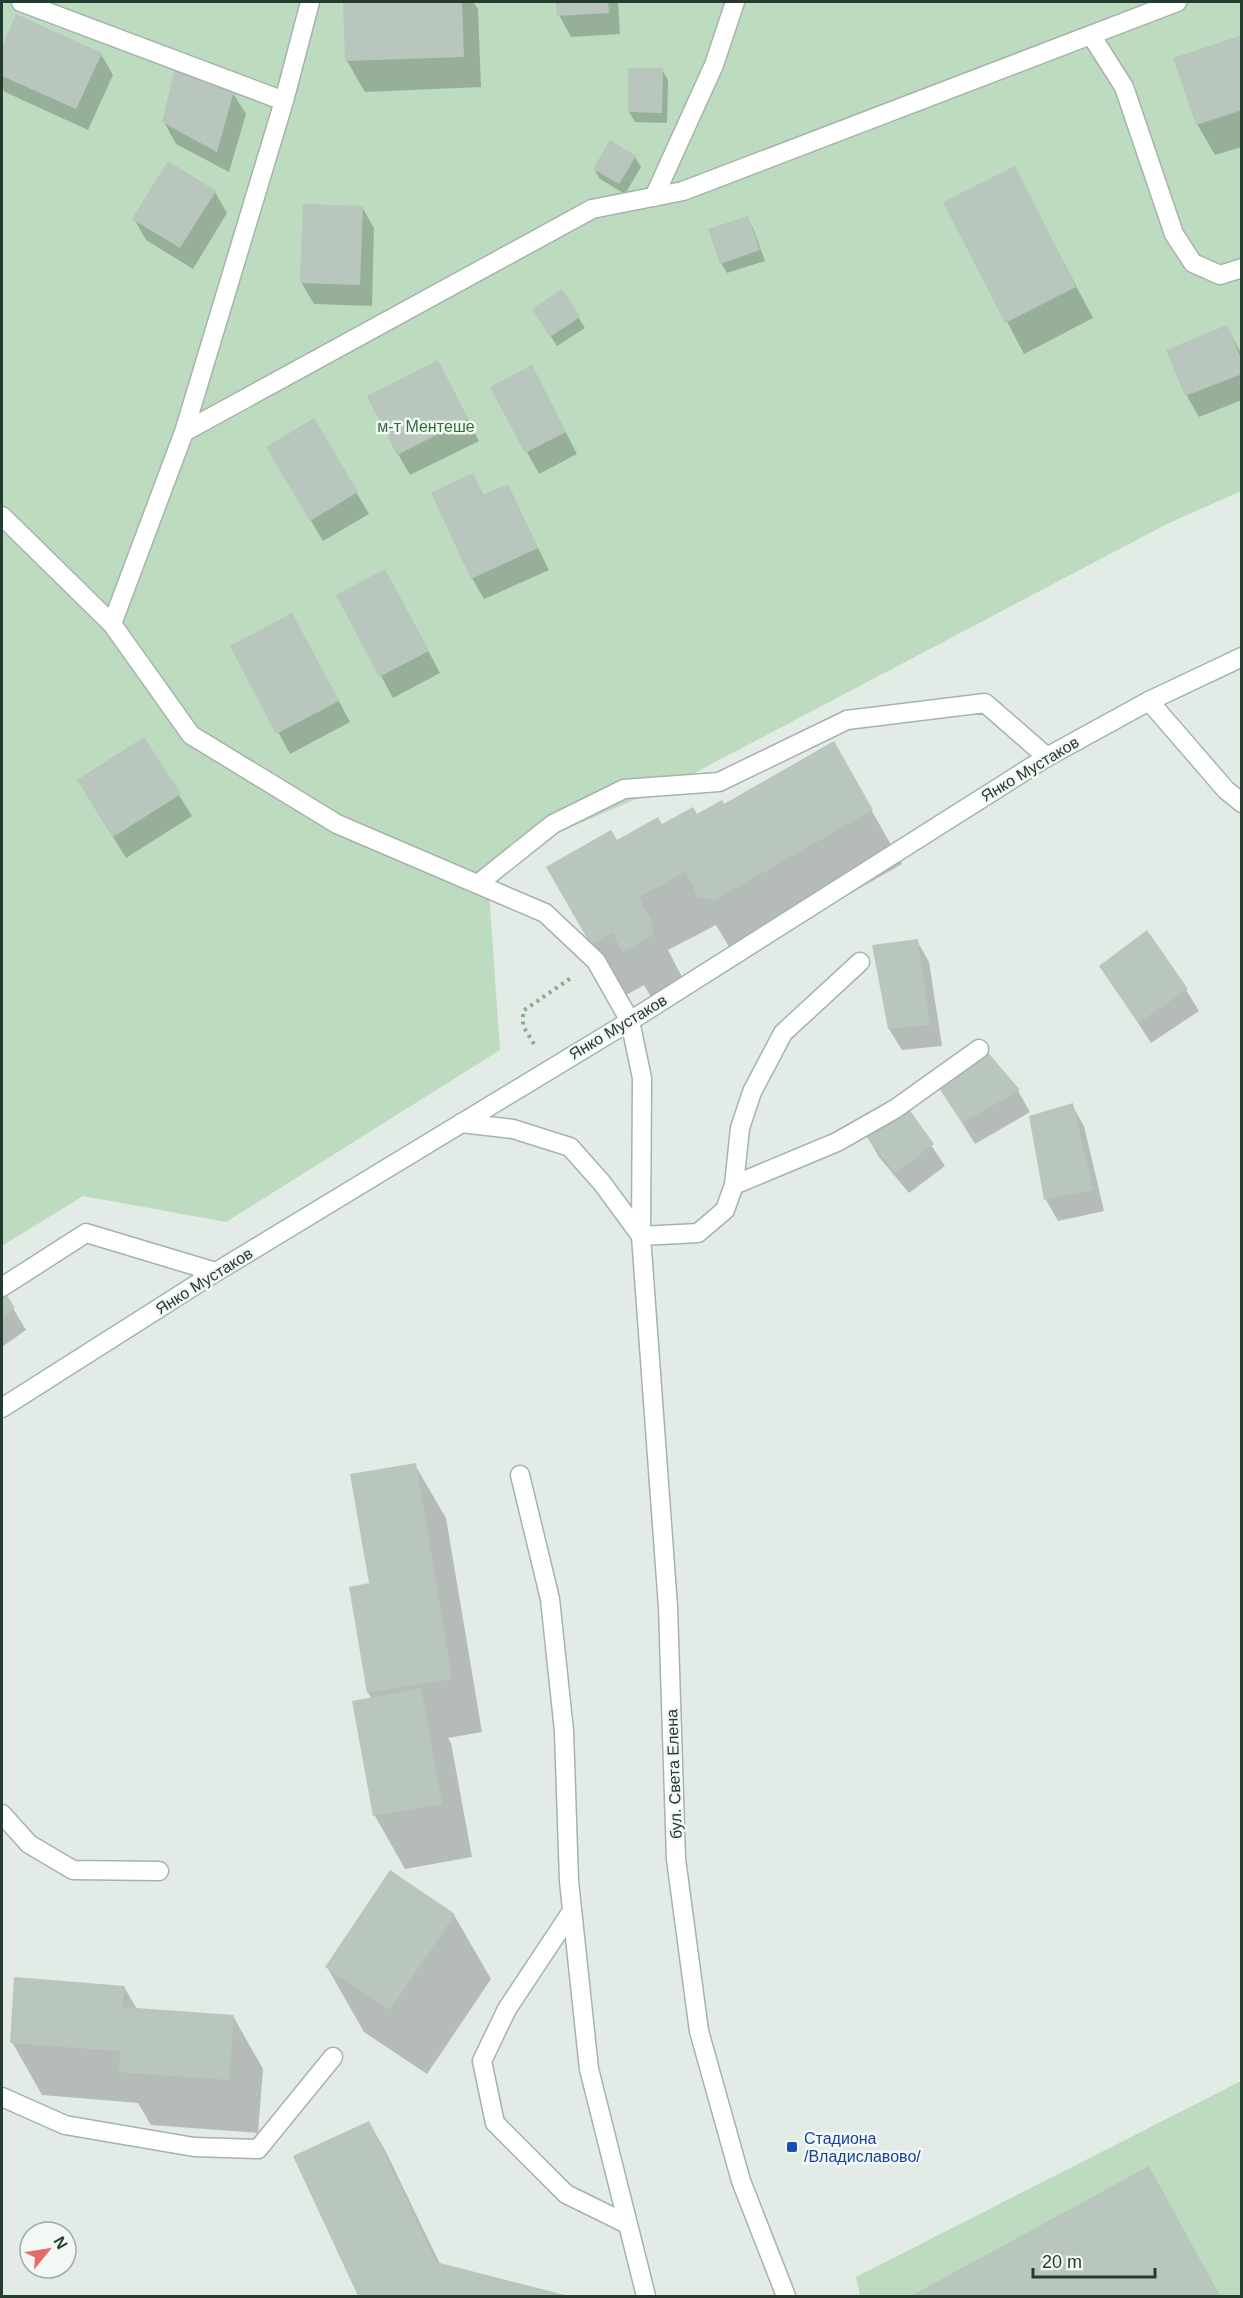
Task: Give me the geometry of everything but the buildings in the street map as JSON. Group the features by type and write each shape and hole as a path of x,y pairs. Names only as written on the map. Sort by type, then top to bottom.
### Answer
{"street":[{"path":"21,2 284,101"},
{"path":"112,624 184,432 284,101 310,2"},
{"path":"654,197 714,65 735,2"},
{"path":"184,432 592,209 683,191 1177,2"},
{"path":"1091,35 1124,87 1174,234 1193,263 1220,275 1242,268"},
{"name":"бул. Света Елена","path":"2,516 112,624 191,735 337,824 545,913 597,961 630,1021 642,1078 641,1236 668,1607 676,1859 699,2031 741,2181 786,2296"},
{"name":"Янко Мустаков","path":"2,1408 216,1272 630,1021 1047,757 1149,701 1242,657"},
{"path":"1149,701 1226,790 1242,803"},
{"path":"479,883 553,824 624,789 719,782 847,720 985,703 1047,757"},
{"path":"461,1123 513,1129 570,1148 602,1183 641,1236 698,1233 725,1210 734,1185 740,1128 752,1092 783,1033 860,962"},
{"path":"734,1185 837,1142 895,1110 979,1049"},
{"path":"2,1287 86,1233 216,1272"},
{"path":"520,1475 550,1599 564,1731 569,1881 589,2069 646,2296"},
{"path":"2,1814 29,1844 73,1870 159,1871"},
{"path":"572,1911 507,2009 482,2061 495,2123 566,2194 627,2224"},
{"path":"2,2097 65,2125 194,2147 258,2149 333,2057"}],"path":[{"path":"548,1069 523,1026 523,1011 597,961"}],"green space":[{"name":"м-т Ментeше","path":"2,2 1241,2 1241,491 1167,524 683,779 487,863 500,1050 226,1222 83,1196 2,1246"},
{"path":"1241,2081 1241,2296 860,2296 856,2277"}],"place":[{"name":"Стадиона /Владиславово/","path":"792,2147"}]}
